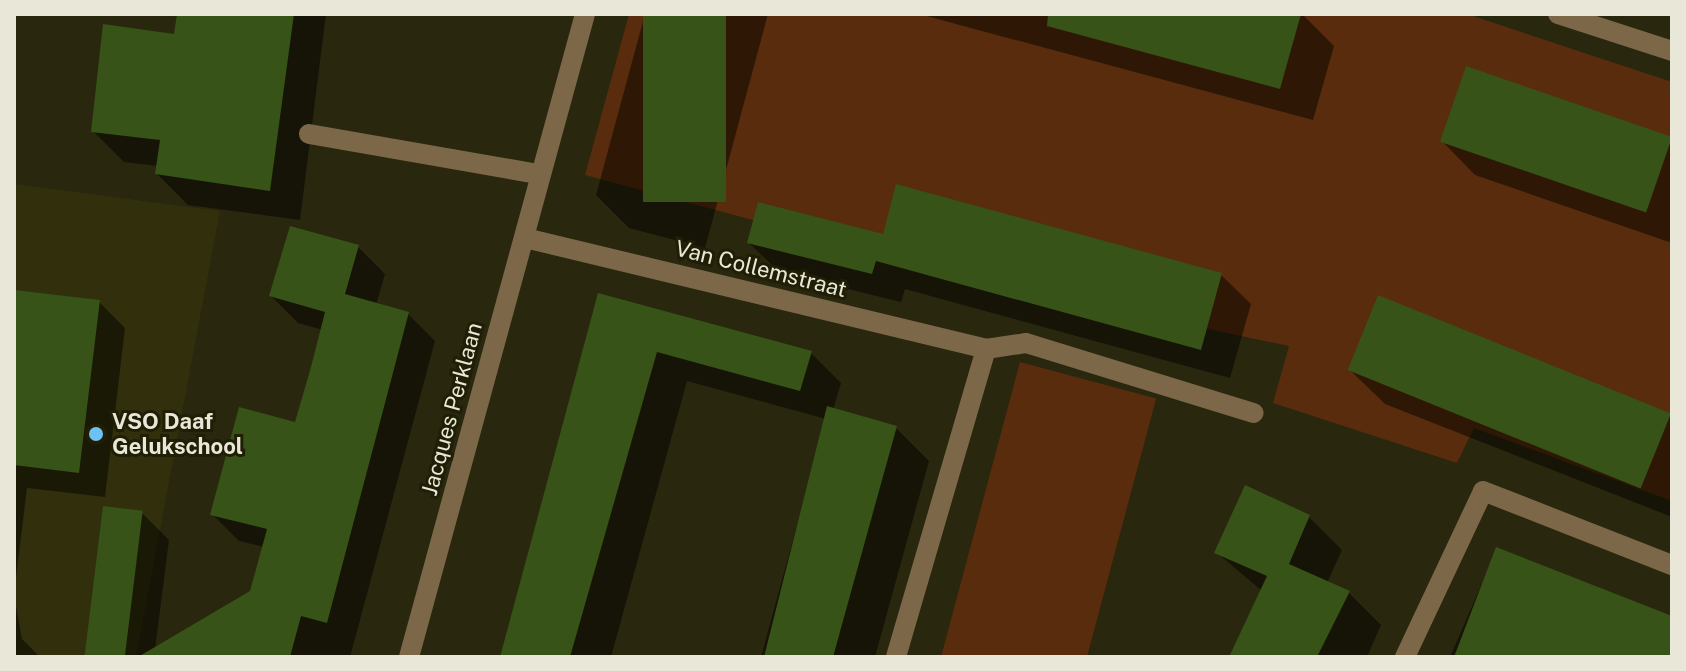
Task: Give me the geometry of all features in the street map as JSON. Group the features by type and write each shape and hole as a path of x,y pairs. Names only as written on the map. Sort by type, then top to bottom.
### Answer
{"street":[{"name":"Jacques Perklaan","path":"409,657 585,14"},
{"path":"1558,14 1672,51"},
{"path":"309,134 539,174"},
{"name":"Van Collemstraat","path":"525,238 986,349 1026,343 1253,413"},
{"path":"896,657 986,349"},
{"path":"1405,657 1483,491 1672,565"}],"shaded area":[{"path":"629,14 1467,14 1672,82 1672,501 1474,428 1457,463 1273,403 1289,346 1217,331 1045,282 1037,296 585,175"},
{"name":"VSO Daaf Gelukschool","path":"14,184 220,211 136,657 14,657"},
{"path":"1020,362 1156,398 1087,657 941,656"}],"building":[{"path":"177,14 294,14 270,191 155,174 160,140 91,132 103,24 174,34"},
{"path":"643,14 726,14 726,202 643,202"},
{"path":"1048,14 1301,14 1280,89 1047,26"},
{"path":"1466,66 1672,137 1646,213 1440,142"},
{"path":"896,184 1222,273 1201,350 876,261 872,274 747,243 758,202 883,234"},
{"path":"290,226 359,245 345,294 409,312 327,623 301,616 290,657 138,657 250,591 267,529 210,515 239,407 295,422 311,367 325,312 269,296"},
{"path":"14,290 100,300 79,473 14,465"},
{"path":"598,293 812,351 800,391 657,352 570,657 500,657"},
{"path":"1378,295 1671,413 1641,488 1348,370"},
{"path":"827,406 897,426 833,657 764,657"},
{"path":"1245,485 1310,515 1289,564 1350,591 1317,657 1229,657 1267,576 1214,553"},
{"path":"103,506 143,511 125,657 84,657"},
{"path":"1496,547 1672,616 1672,657 1454,657"}],"place":[{"name":"VSO Daaf Gelukschool","path":"96,434"}]}
